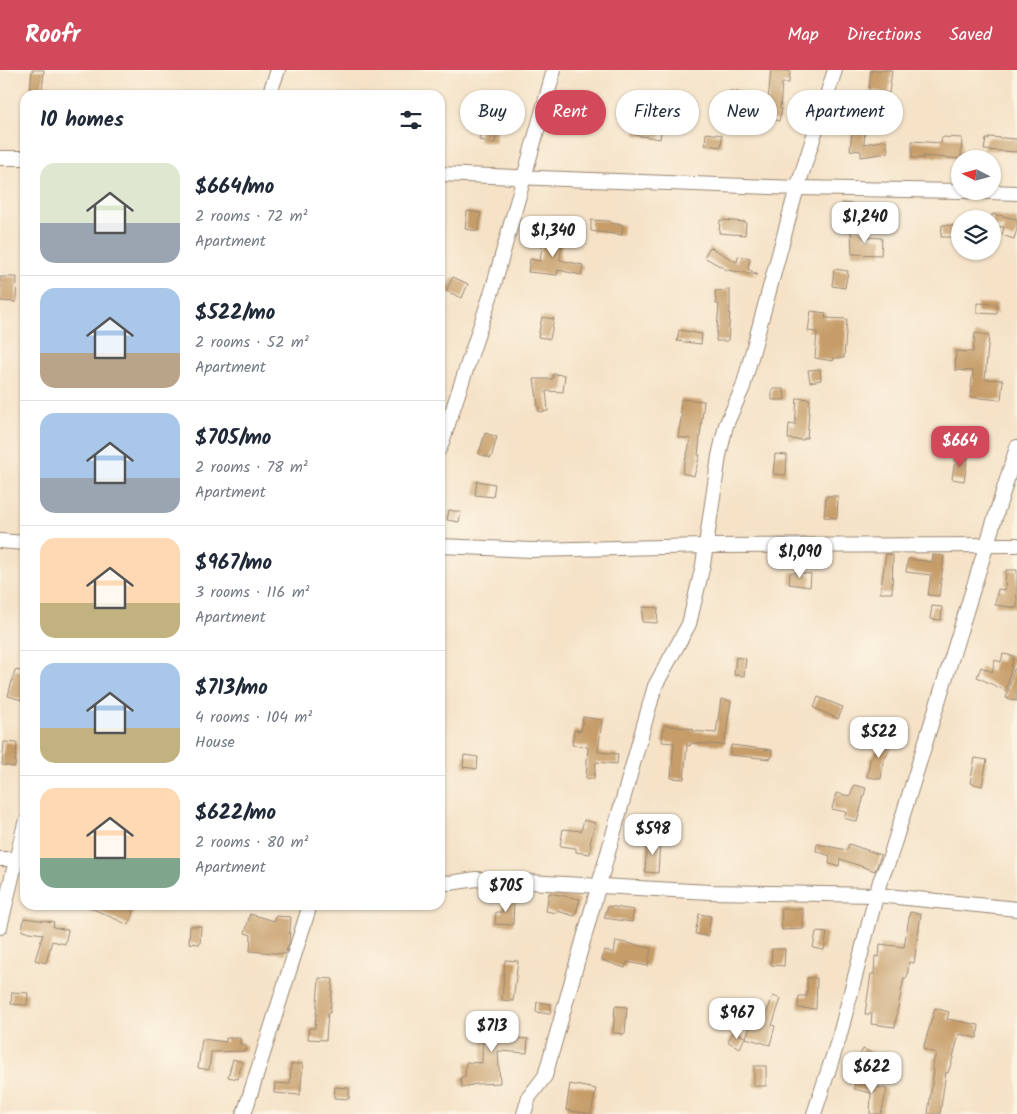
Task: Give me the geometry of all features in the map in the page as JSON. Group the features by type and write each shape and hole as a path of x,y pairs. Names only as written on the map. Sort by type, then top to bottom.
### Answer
{"street":[{"path":"271,90 278,70"},
{"path":"445,433 494,288 554,70"},
{"path":"524,1114 529,1097 545,1076 656,686 688,624 703,565 719,456 726,425 743,388 797,188 835,70"},
{"path":"0,158 20,158"},
{"path":"445,174 797,188 951,191"},
{"path":"1001,192 1017,193"},
{"path":"814,1114 839,1038 880,881 889,860 1017,448"},
{"path":"0,541 20,543"},
{"path":"445,546 532,550 706,546 1017,545"},
{"path":"0,858 20,859"},
{"path":"0,927 20,862"},
{"path":"445,882 476,879 710,892 877,895 1017,909"},
{"path":"244,1114 308,910"}],"building":[{"path":"32,70 44,70 42,90 30,90"},
{"path":"771,70 790,71 789,83 782,83 780,109 782,109 779,121 777,120 777,90 769,90"},
{"path":"871,70 892,70 889,90 869,90"},
{"path":"706,133 709,135 722,135 721,147 705,145"},
{"path":"480,135 496,135 495,143 479,140"},
{"path":"635,135 661,135 660,139"},
{"path":"852,135 865,135 864,144 886,140 888,153 861,157 861,151 850,150"},
{"path":"942,137 962,138 961,150 951,150 951,158 923,156 923,158 912,158 912,141 941,143"},
{"path":"989,137 1017,139 1017,152 984,150 986,139 989,139"},
{"path":"842,203 854,204 853,223 841,222"},
{"path":"467,211 481,213 478,231 465,229"},
{"path":"1001,216 1017,219 1014,239 1002,235 1004,227 1001,227"},
{"path":"591,220 610,221 610,223 623,225 622,235 591,231"},
{"path":"720,220 746,222 745,235 719,233"},
{"path":"942,225 951,226 951,237 941,237"},
{"path":"864,229 864,237 882,238 881,255 852,254 851,230"},
{"path":"544,232 563,234 560,260 583,265 581,275 558,270 557,275 528,272 530,259 540,261"},
{"path":"710,247 737,262 738,256 750,258 748,269 758,275 727,270 704,257"},
{"path":"834,269 848,271 845,288 832,286"},
{"path":"0,277 17,277 16,302 0,301"},
{"path":"453,277 468,284 462,298 446,291"},
{"path":"730,290 728,341 716,341 719,304 716,304 715,291"},
{"path":"977,303 997,304 997,314 977,313"},
{"path":"811,311 826,313 825,318 847,319 844,358 834,358 833,361 815,358 817,332 808,331"},
{"path":"542,317 554,319 550,339 538,337"},
{"path":"679,330 702,334 701,344 677,341"},
{"path":"975,333 989,335 985,379 1003,380 1001,400 970,397 973,371 955,370 956,351 973,352"},
{"path":"820,369 821,380 810,382 808,370"},
{"path":"553,374 565,375 563,392 546,391 548,411 539,412 534,379 553,379"},
{"path":"772,389 784,389 785,400 772,400"},
{"path":"797,398 810,399 807,438 804,438 804,440 788,439 789,424 795,425"},
{"path":"681,399 704,401 698,455 700,455 694,476 682,473 691,439 678,437 682,413 680,413"},
{"path":"485,433 497,437 491,458 479,454"},
{"path":"775,454 787,455 786,475 773,474"},
{"path":"956,454 968,456 964,481 952,479"},
{"path":"477,481 495,484 493,497 475,495"},
{"path":"826,496 838,496 837,518 824,517"},
{"path":"449,510 461,512 459,522 447,520"},
{"path":"886,554 893,555 892,593 880,593"},
{"path":"933,555 944,556 939,596 928,595 931,575 906,572 908,559 932,562"},
{"path":"1006,570 1017,570 1017,608 995,605 998,589 1005,590"},
{"path":"790,572 811,574 810,587 789,584"},
{"path":"932,606 942,607 941,620 930,619"},
{"path":"643,607 658,608 657,623 642,622"},
{"path":"1003,654 1014,656 1006,691 977,677 981,667 992,672 995,660 1001,662"},
{"path":"736,657 746,659 744,676 734,675"},
{"path":"1014,669 1017,669 1017,701 1006,698"},
{"path":"15,670 20,671 20,700 8,696"},
{"path":"818,697 843,707 838,719 814,708"},
{"path":"721,699 731,701 724,745 691,743 690,746 687,745 684,779 671,778 674,743 662,742 664,725 693,729 693,731 716,733"},
{"path":"583,717 602,720 598,752 618,754 617,764 596,762 594,779 586,778 588,747 572,745 574,730 581,731"},
{"path":"884,736 894,742 883,762 881,779 867,777 870,760"},
{"path":"4,742 17,743 15,767 2,765"},
{"path":"731,745 772,750 771,759 730,755"},
{"path":"464,755 478,757 477,769 463,767"},
{"path":"975,758 987,760 982,786 970,783"},
{"path":"854,785 866,788 857,822 844,818 846,812 832,809 836,793 850,796"},
{"path":"584,820 595,823 590,844 590,854 576,852 576,848 560,846 563,829 581,831"},
{"path":"647,840 660,841 658,873 645,872"},
{"path":"817,844 847,850 849,844 881,855 875,871 840,859 839,866 829,864 830,856 816,851"},
{"path":"549,893 580,899 575,916 557,911 556,913 546,911"},
{"path":"503,899 514,900 513,925 495,924 496,912 502,912"},
{"path":"608,906 634,910 632,922 604,918"},
{"path":"781,909 803,909 803,929 782,930"},
{"path":"95,910 134,911 129,925"},
{"path":"910,912 921,914 914,963 909,962 907,978 904,978 895,1027 871,1024 872,1014 865,1014 871,974 874,974 875,956 879,957 880,944 904,947"},
{"path":"250,914 275,921 276,916 291,917 289,943 285,954 250,951 251,935 245,933"},
{"path":"699,914 711,916 708,936 695,934"},
{"path":"24,918 54,922 53,927 68,930 65,944 52,941 46,963 35,960 43,934 22,931"},
{"path":"190,926 201,926 200,944 189,943"},
{"path":"816,932 827,933 824,950 813,948"},
{"path":"616,941 651,948 648,966 627,962 625,968 602,960 605,950 614,953"},
{"path":"772,949 785,949 784,966 771,965"},
{"path":"505,960 518,961 513,1001 502,1000"},
{"path":"319,978 333,979 326,1040 308,1039 309,1028 315,1028"},
{"path":"807,978 817,978 816,1009 798,1008 799,996 807,996"},
{"path":"12,992 28,993 27,1005 11,1004"},
{"path":"773,996 781,999 772,1025 775,1026 770,1045 746,1038 752,1019 763,1023"},
{"path":"537,1002 551,1004 550,1014 536,1012"},
{"path":"615,1006 627,1007 625,1034 613,1033"},
{"path":"935,1008 949,1012 947,1019 979,1025 977,1038 959,1034 948,1073 946,1072 940,1114 928,1114 934,1069 932,1068 936,1053 923,1049"},
{"path":"483,1016 505,1017 503,1037 528,1039 527,1053 498,1051 500,1083 462,1087 460,1078 465,1076 466,1062 482,1063"},
{"path":"733,1032 745,1037 740,1048 728,1042"},
{"path":"226,1038 240,1038 240,1044 246,1045 246,1051 211,1052 209,1070 198,1068 202,1039 226,1042"},
{"path":"863,1049 873,1053 868,1063 858,1059"},
{"path":"233,1059 242,1062 238,1079 228,1077"},
{"path":"291,1064 303,1064 300,1095 274,1093 275,1083 290,1084"},
{"path":"754,1066 766,1066 766,1086 754,1086"},
{"path":"856,1077 875,1081 873,1086 887,1089 881,1114 870,1114 871,1093 854,1089"},
{"path":"570,1084 596,1089 591,1114 566,1110"},
{"path":"335,1087 349,1088 349,1099 334,1098"}]}
